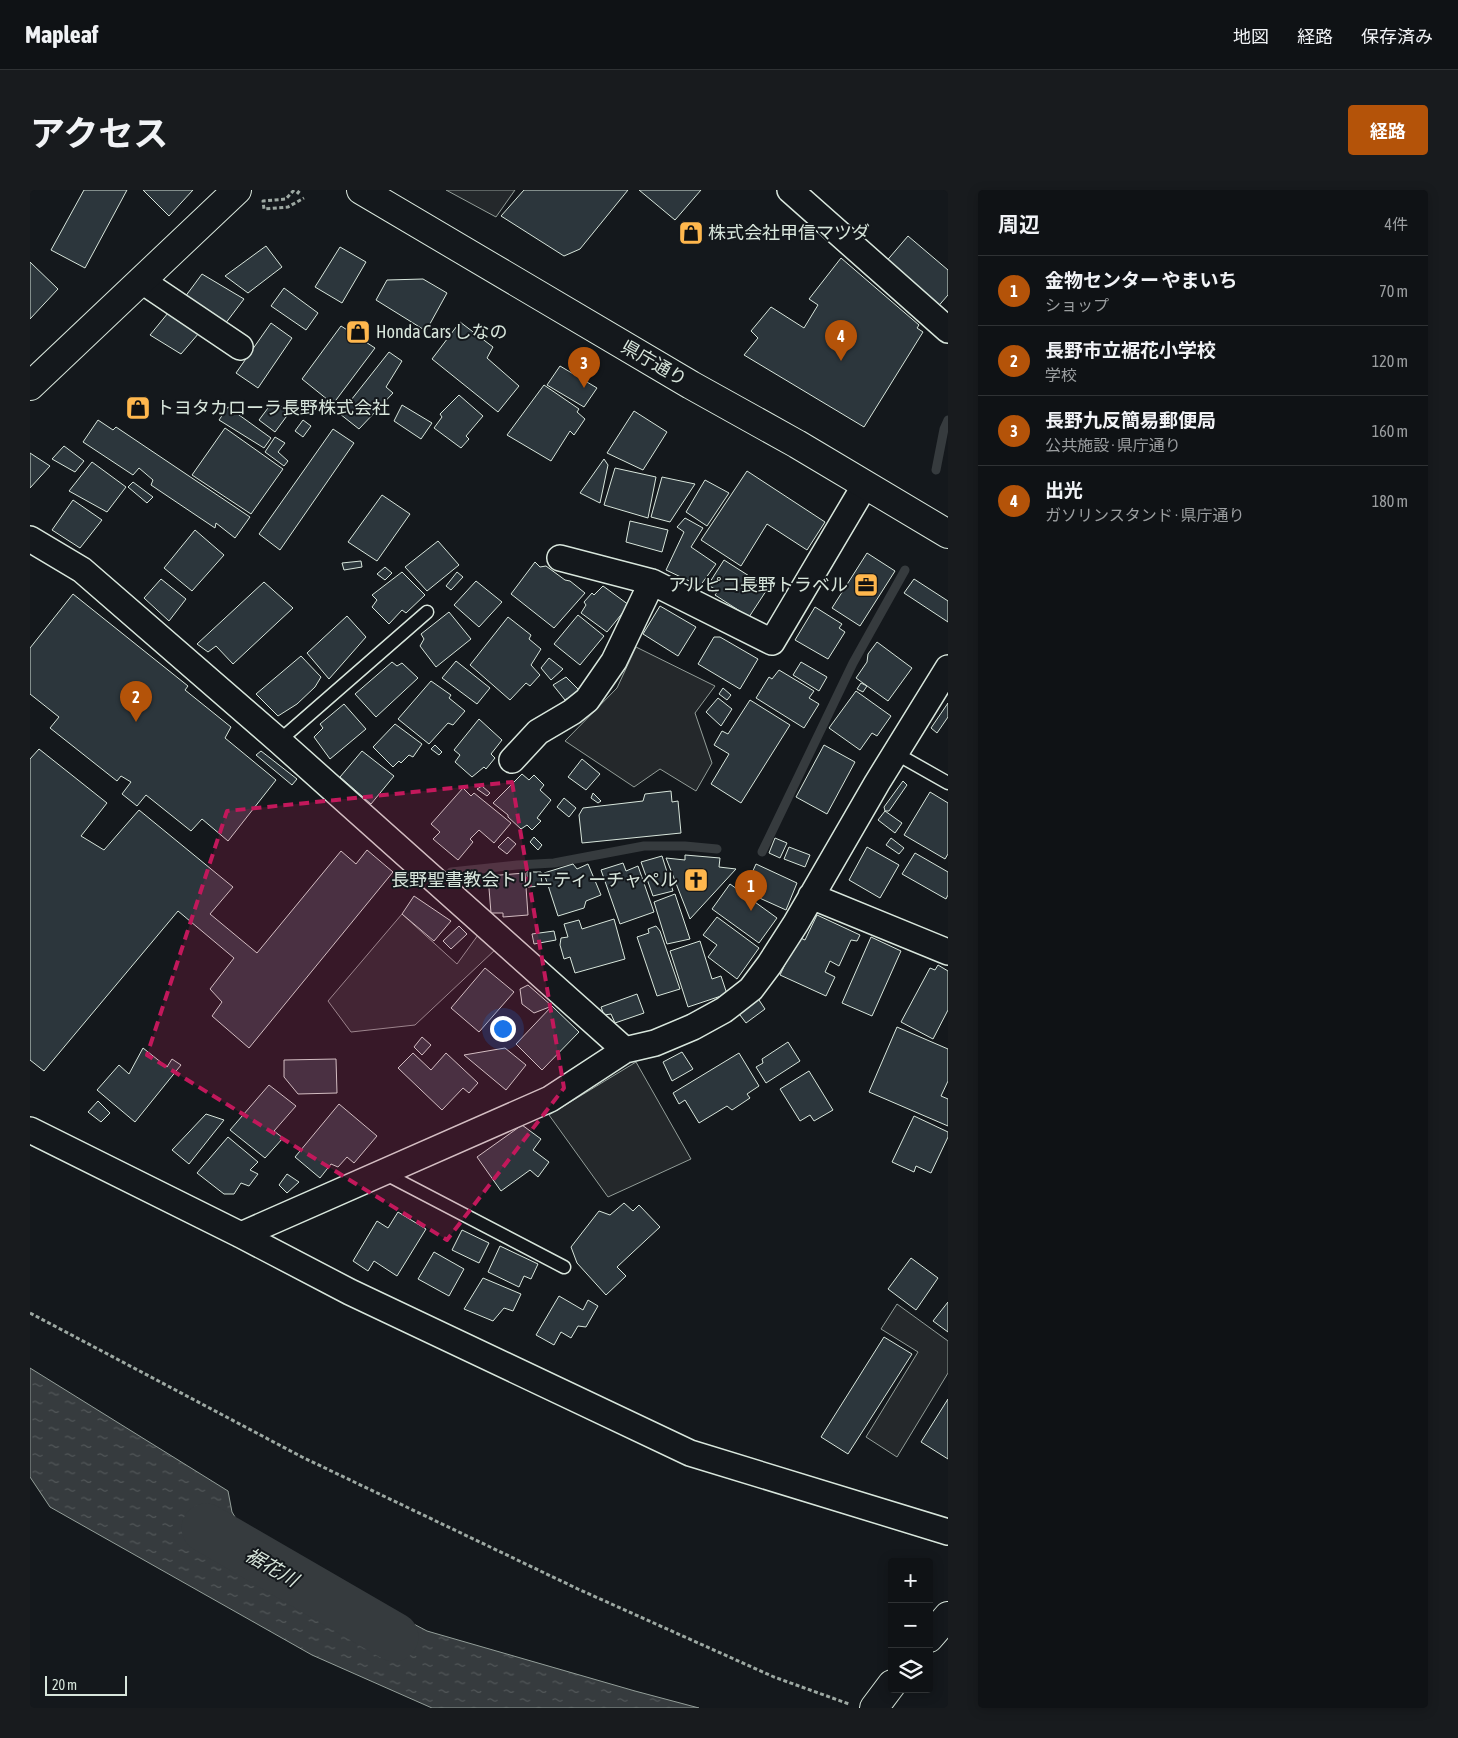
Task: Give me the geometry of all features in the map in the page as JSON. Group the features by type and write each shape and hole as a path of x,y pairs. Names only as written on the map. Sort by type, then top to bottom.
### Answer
{"main road":[{"path":"30,386 237,190"},
{"name":"県庁通り","path":"361,190 690,385 797,444 948,534"},
{"path":"933,1633 948,1616"},
{"path":"863,1706 888,1687"}],"street":[{"path":"790,190 948,330"},
{"path":"142,281 240,347"},
{"path":"560,558 652,582 772,642 865,485"},
{"path":"30,539 82,570 279,741 625,1050"},
{"path":"512,760 538,732 572,712 587,700 614,661 652,582"},
{"path":"241,1235 550,1099 625,1050 655,1043 693,1027 724,1010 751,989 773,958 948,668"},
{"path":"811,896 948,952"},
{"path":"30,1130 241,1235 350,1292 690,1453 948,1532"}],"lane":[{"path":"279,741 428,612"},
{"path":"895,753 948,783"},
{"path":"382,1172 564,1267"}],"path":[{"path":"300,190 286,199 263,201 264,210 288,207 304,198"},
{"path":"30,1313 302,1456 569,1584 774,1677 863,1706"}],"highlighted area":[{"path":"512,782 564,1088 447,1240 147,1055 227,811"}],"shaded area":[{"path":"446,190 515,190 496,217"},
{"path":"636,647 715,686 695,713 712,763 696,791 660,769 634,787 565,741 617,688"},
{"path":"402,914 457,964 478,935 496,949 415,1025 351,1032 328,1001"},
{"path":"636,1062 691,1159 608,1197 549,1115"},
{"path":"897,1304 948,1341 948,1373 897,1457 866,1437 918,1352 881,1329"}],"water":[{"path":"30,1368 228,1491 232,1512 261,1560 342,1607 370,1601 427,1631 699,1708 432,1708 312,1655 50,1507 30,1477"}],"building":[{"path":"84,190 127,190 85,268 51,250"},
{"path":"143,190 193,190 169,216"},
{"path":"524,190 628,190 580,249 564,256 501,216"},
{"path":"639,190 701,190 675,220"},
{"path":"908,236 948,270 948,295 935,310 884,264"},
{"path":"266,246 282,267 248,293 225,276"},
{"path":"340,247 366,262 342,303 315,287"},
{"path":"841,258 919,325 917,328 923,332 864,427 744,355 758,338 751,331 771,307 804,328 818,305 809,299"},
{"path":"30,262 58,289 30,319"},
{"path":"202,274 244,299 225,324 182,301"},
{"path":"423,279 447,293 426,331 376,300 387,280"},
{"path":"284,288 318,313 306,330 271,306"},
{"path":"168,313 199,333 181,354 150,335"},
{"path":"460,322 493,347 487,358 519,386 498,412 432,359"},
{"path":"271,323 292,338 258,388 236,373"},
{"path":"341,326 375,348 333,404 302,379"},
{"path":"389,352 402,361 386,387 393,393 359,429 340,414"},
{"path":"560,366 597,388 584,407 547,385"},
{"path":"544,385 579,409 577,412 585,419 574,435 570,431 551,461 507,435"},
{"path":"459,395 483,416 466,436 469,439 461,448 434,428 442,417 440,414"},
{"path":"274,400 289,413 275,432 259,420"},
{"path":"402,405 432,423 421,439 394,421"},
{"path":"228,407 271,438 264,448 219,420"},
{"path":"634,411 667,432 643,470 607,453"},
{"path":"98,420 113,430 116,427 250,517 235,538 216,523 215,528 151,485 153,480 139,468 133,475 83,442"},
{"path":"303,420 311,426 303,437 295,431"},
{"path":"225,428 283,469 251,514 192,475"},
{"path":"333,429 354,443 280,550 259,534"},
{"path":"275,437 285,443 278,452 288,461 284,466 265,452"},
{"path":"64,446 84,461 75,472 52,459"},
{"path":"30,453 50,466 30,488"},
{"path":"604,459 608,465 600,503 580,493"},
{"path":"92,462 126,487 107,512 69,491"},
{"path":"615,468 656,477 648,518 604,505"},
{"path":"747,471 825,522 807,550 767,524 741,566 701,540"},
{"path":"662,477 695,484 670,522 651,517"},
{"path":"705,480 729,493 707,526 686,512"},
{"path":"133,482 153,497 147,503 128,487"},
{"path":"382,495 410,514 377,561 348,542"},
{"path":"73,500 102,520 80,548 52,530"},
{"path":"685,518 703,528 691,547 716,564 700,586 666,570 684,532 677,527"},
{"path":"630,521 668,530 662,552 626,542"},
{"path":"195,530 224,555 192,591 164,568"},
{"path":"438,541 459,565 427,591 405,567"},
{"path":"867,553 895,571 860,626 832,608"},
{"path":"724,560 768,588 749,617 715,595 718,591 708,585"},
{"path":"361,561 362,567 344,570 342,563"},
{"path":"535,562 540,567 546,566 585,593 554,628 511,594"},
{"path":"385,567 392,573 385,580 377,574"},
{"path":"402,572 425,595 406,613 402,610 389,624 372,607 377,600 372,595"},
{"path":"457,572 463,577 451,590 446,586"},
{"path":"161,579 186,599 169,621 144,598"},
{"path":"914,579 948,601 948,622 904,593"},
{"path":"476,581 502,602 479,627 454,605"},
{"path":"264,582 293,608 233,664 216,646 208,652 197,644"},
{"path":"603,586 629,605 607,632 581,613 586,605 584,602 592,593 594,595"},
{"path":"73,594 188,686 185,690 231,727 225,738 276,780 228,841 202,819 191,831 146,795 137,806 122,794 131,782 121,776 117,781 50,728 59,717 30,694 30,648"},
{"path":"660,606 696,627 678,656 643,634"},
{"path":"815,607 842,624 839,628 845,632 828,659 795,640"},
{"path":"449,612 471,639 436,667 420,646 424,639 421,634"},
{"path":"578,615 604,636 580,665 554,644"},
{"path":"347,616 366,637 329,679 307,653"},
{"path":"508,617 531,635 529,639 541,649 531,665 540,675 530,686 526,683 510,700 470,665"},
{"path":"714,637 720,637 758,659 740,689 698,664"},
{"path":"877,642 912,668 888,701 856,678 867,662 868,654"},
{"path":"301,656 321,677 315,687 297,704 278,716 256,694"},
{"path":"549,658 563,669 551,680 541,668"},
{"path":"456,661 490,688 477,704 442,678"},
{"path":"392,662 397,666 402,663 418,678 376,717 355,694"},
{"path":"801,662 827,677 819,691 793,675"},
{"path":"779,670 814,691 809,698 819,704 804,728 756,698 769,677 772,679"},
{"path":"566,677 580,691 565,700 553,685"},
{"path":"431,681 451,695 449,698 465,711 453,725 448,723 429,744 398,719"},
{"path":"861,683 867,686 863,692 857,689"},
{"path":"723,688 731,695 727,700 719,694"},
{"path":"856,691 891,716 877,736 872,733 860,750 829,728"},
{"path":"718,698 732,709 721,726 706,712"},
{"path":"750,700 790,725 741,803 711,784 729,754 714,745 722,731 728,734"},
{"path":"948,703 948,717 937,733 931,728"},
{"path":"344,704 366,729 330,759 314,737 323,728 320,724"},
{"path":"479,719 502,740 491,754 495,758 486,769 484,767 472,777 455,762 460,755 454,750"},
{"path":"395,724 422,744 413,757 409,755 401,763 399,761 393,767 373,747"},
{"path":"435,745 442,752 439,755 431,749"},
{"path":"824,745 855,762 827,814 796,797"},
{"path":"39,749 107,803 81,836 104,850 139,810 233,887 210,914 257,953 341,851 356,864 367,850 393,872 249,1048 212,1016 222,1002 210,989 234,958 178,911 44,1071 30,1060 30,759"},
{"path":"261,751 297,779 292,785 256,755"},
{"path":"362,751 394,776 371,804 340,777"},
{"path":"582,759 600,774 586,790 568,777"},
{"path":"522,774 529,780 534,775 544,785 540,790 551,800 537,818 541,821 532,830 527,825 521,829 493,803"},
{"path":"903,781 907,785 889,811 885,811 884,807"},
{"path":"482,786 490,793 487,796 477,789"},
{"path":"463,788 471,796 474,793 511,823 494,843 479,830 470,839 473,842 458,860 433,839 440,832 431,824"},
{"path":"671,791 672,802 678,801 681,833 582,843 579,815 583,808 643,801 645,794"},
{"path":"930,792 948,803 948,854 945,859 904,835"},
{"path":"593,793 601,801 598,803 591,798"},
{"path":"564,798 576,808 569,817 557,807"},
{"path":"885,811 902,823 895,833 878,820"},
{"path":"508,837 516,844 507,854 498,847"},
{"path":"534,837 542,845 538,850 530,842"},
{"path":"775,838 787,843 780,858 769,853"},
{"path":"891,838 904,848 899,854 886,845"},
{"path":"789,847 810,855 805,867 784,859"},
{"path":"867,847 899,865 880,898 849,880"},
{"path":"915,853 948,872 948,895 946,899 902,874"},
{"path":"685,855 720,858 719,867 736,869 690,919 666,858 685,860"},
{"path":"662,856 673,891 653,896 641,862"},
{"path":"623,863 626,871 638,866 654,912 620,924 601,870"},
{"path":"573,864 577,869 588,864 601,895 586,901 584,908 558,916 544,873"},
{"path":"756,864 797,883 786,910 744,891"},
{"path":"527,872 541,872 542,886 528,887"},
{"path":"525,873 528,915 503,917 503,913 491,913 488,876"},
{"path":"730,884 777,918 759,943 712,909"},
{"path":"675,894 690,939 667,944 654,902"},
{"path":"414,896 451,921 434,941 402,914"},
{"path":"817,915 860,935 857,941 851,940 839,966 830,961 825,972 835,977 826,996 780,975 798,937 805,940"},
{"path":"717,917 759,948 737,979 708,957 717,945 703,935"},
{"path":"614,919 625,959 575,973 570,957 564,959 560,945 561,938 568,937 564,924 579,920 582,929"},
{"path":"459,926 467,934 451,949 443,941"},
{"path":"656,926 660,931 680,989 657,996 637,937 649,933 648,929"},
{"path":"554,931 556,940 534,944 532,934"},
{"path":"871,937 901,951 872,1016 842,1003"},
{"path":"700,941 712,979 721,976 727,994 688,1007 670,951"},
{"path":"938,965 948,971 948,1010 933,1039 901,1022 930,968 935,970"},
{"path":"485,968 514,992 479,1032 451,1008"},
{"path":"528,985 552,1006 534,1013 522,1004 520,989"},
{"path":"637,994 644,1013 615,1023 611,1014 604,1015 601,1007"},
{"path":"757,997 765,1009 746,1023 737,1011"},
{"path":"552,1006 579,1032 542,1070 516,1044"},
{"path":"897,1027 948,1049 948,1081 941,1096 948,1099 948,1126 869,1092"},
{"path":"422,1037 431,1045 422,1055 414,1047"},
{"path":"788,1042 800,1061 766,1083 756,1067 763,1063 762,1059"},
{"path":"143,1048 167,1067 172,1059 181,1065 135,1122 97,1090 119,1065 129,1074"},
{"path":"505,1048 526,1065 506,1090 464,1055"},
{"path":"682,1052 693,1069 672,1081 663,1062"},
{"path":"413,1053 431,1070 446,1053 478,1083 469,1093 463,1088 442,1110 398,1068"},
{"path":"739,1053 759,1086 747,1094 750,1098 732,1110 727,1106 699,1123 685,1100 679,1104 673,1093"},
{"path":"336,1059 337,1093 298,1094 284,1077 284,1060"},
{"path":"809,1071 833,1110 814,1121 810,1115 800,1121 780,1089"},
{"path":"269,1085 296,1106 274,1131 283,1138 265,1158 230,1130"},
{"path":"98,1101 110,1113 101,1122 88,1112"},
{"path":"339,1104 377,1136 354,1163 347,1157 338,1167 331,1164 320,1178 295,1157"},
{"path":"206,1114 224,1120 189,1164 172,1150"},
{"path":"914,1116 948,1132 948,1137 931,1173 916,1166 914,1172 892,1162"},
{"path":"522,1125 541,1139 533,1150 549,1162 538,1177 530,1170 501,1191 477,1157"},
{"path":"228,1137 258,1162 250,1170 258,1174 249,1186 241,1183 234,1194 224,1194 197,1173"},
{"path":"287,1174 299,1182 287,1193 279,1185"},
{"path":"624,1203 633,1211 639,1205 660,1227 617,1267 626,1276 606,1295 577,1263 571,1247 599,1211 610,1215"},
{"path":"398,1212 426,1229 397,1276 374,1261 368,1271 353,1261 377,1221 388,1228"},
{"path":"462,1230 489,1243 479,1263 452,1250"},
{"path":"500,1246 538,1264 531,1279 524,1276 519,1287 488,1272"},
{"path":"434,1252 464,1269 449,1296 418,1279"},
{"path":"911,1258 938,1278 916,1310 888,1289"},
{"path":"483,1278 521,1294 513,1311 504,1308 493,1321 464,1309"},
{"path":"559,1296 583,1310 588,1300 598,1306 586,1327 578,1326 571,1338 561,1332 554,1345 536,1335"},
{"path":"948,1302 948,1332 933,1321"},
{"path":"884,1337 912,1354 848,1454 821,1437"},
{"path":"948,1399 948,1459 921,1442"}],"waterway":[{"path":"936,470 944,429 948,420"},
{"path":"762,852 853,663 905,570"},
{"path":"451,872 554,863 644,846 685,846 717,849"},
{"name":"裾花川","path":"206,1528 394,1637"}],"place":[{"name":"株式会社甲信マツダ","path":"691,233"},
{"name":"Honda Cars しなの","path":"358,332"},
{"name":"出光","path":"841,361"},
{"name":"長野九反簡易郵便局","path":"584,388"},
{"name":"トヨタカローラ長野株式会社","path":"138,408"},
{"name":"アルピコ長野トラベル","path":"866,585"},
{"name":"長野市立裾花小学校","path":"136,722"},
{"name":"長野聖書教会トリニティーチャペル","path":"696,880"},
{"name":"金物センター やまいち","path":"751,911"}]}
